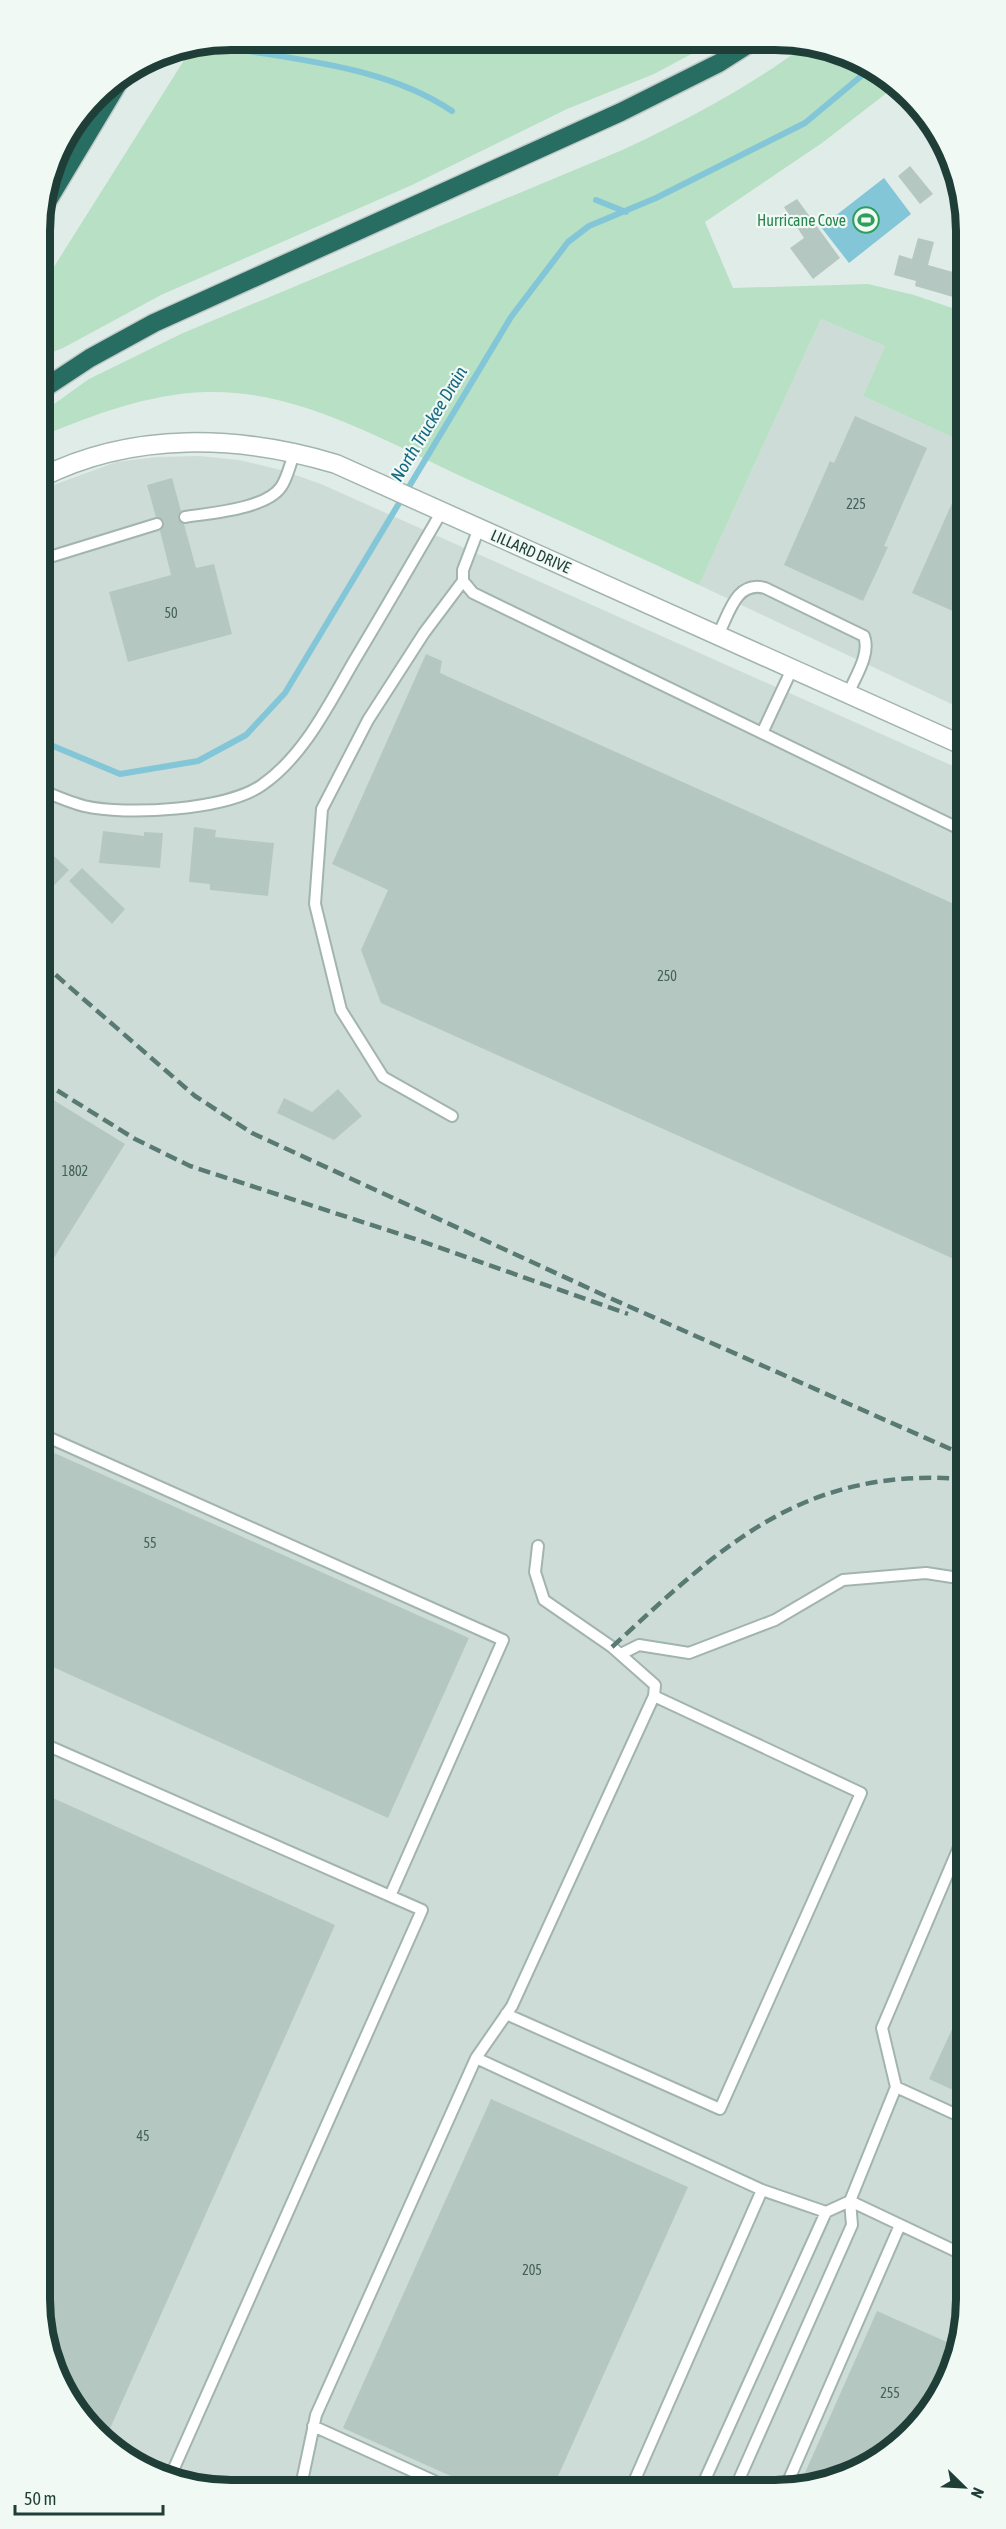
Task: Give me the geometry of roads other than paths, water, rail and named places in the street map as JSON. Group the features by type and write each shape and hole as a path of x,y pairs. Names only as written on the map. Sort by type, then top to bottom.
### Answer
{"highway":[{"path":"50,384 90,358 163,318 621,112 719,63 739,50"},
{"path":"55,188 111,95"}],"street":[{"name":"LILLARD DRIVE","path":"50,474 82,461 153,444 200,441 248,444 294,452 336,464 957,742"}],"lane":[{"path":"185,517 247,506 264,500 282,486 294,452"},
{"path":"50,793 84,806 126,811 219,802 243,795 262,785 299,748 326,710 442,511"},
{"path":"50,557 157,524"},
{"path":"479,528 463,570 464,581 473,593 496,606 763,731 957,827"},
{"path":"452,1116 383,1077 341,1010 315,904 322,809 368,720 424,633 464,581"},
{"path":"718,635 742,590 754,585 765,588 864,636 865,654 848,693"},
{"path":"763,731 792,669"},
{"path":"50,1438 503,1640 390,1896"},
{"path":"302,2480 314,2426 476,2058 506,2014 654,1696 655,1685 621,1654 544,1600 535,1572 538,1546"},
{"path":"621,1654 639,1645 689,1653 775,1620 843,1580 926,1573 956,1578"},
{"path":"506,2014 720,2109 861,1793 654,1696"},
{"path":"50,1747 422,1910 173,2470"},
{"path":"739,2480 852,2225 850,2201 896,2087 882,2028 956,1854"},
{"path":"476,2058 762,2190 826,2212"},
{"path":"896,2087 956,2114"},
{"path":"635,2480 762,2190"},
{"path":"705,2480 826,2212 850,2201"},
{"path":"850,2201 956,2251"},
{"path":"789,2479 900,2225"},
{"path":"314,2426 432,2480"}],"water":[{"name":"Hurricane Cove","path":"884,178 911,214 849,263 821,227"}],"waterway":[{"path":"245,50 337,66 368,74 397,83 452,111"},
{"name":"North Truckee Drain","path":"50,745 120,774 198,761 246,735 285,693 511,317 568,242 589,226 656,198 805,123 865,73"},
{"path":"596,200 626,212"}],"railway":[{"path":"50,970 195,1096 252,1133 610,1298 956,1452"},
{"path":"50,1086 135,1139 190,1166 418,1240 628,1314"},
{"path":"612,1647 691,1576 729,1546 769,1520 811,1500 856,1486 907,1479 956,1479"}],"place":[{"name":"Hurricane Cove","path":"866,220"}]}
